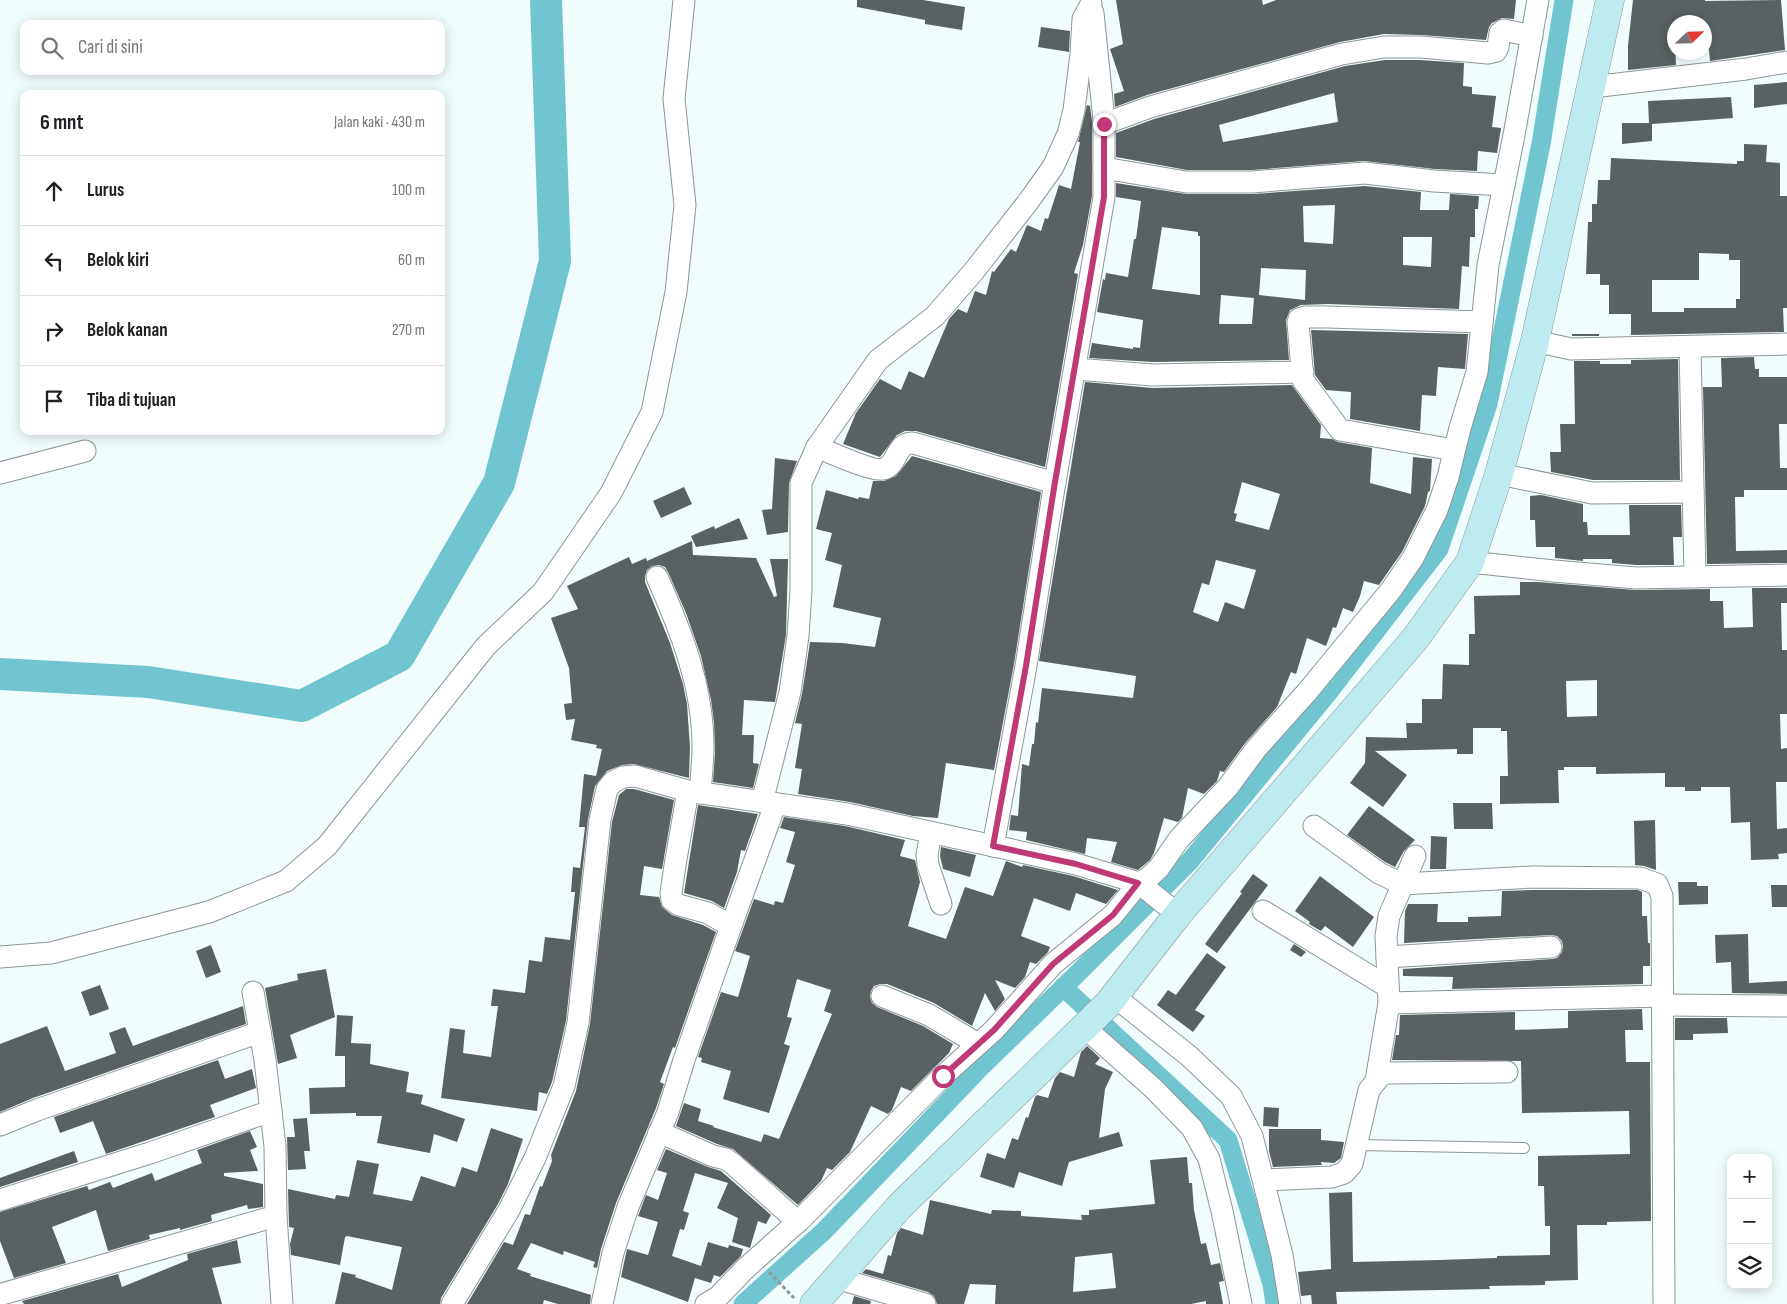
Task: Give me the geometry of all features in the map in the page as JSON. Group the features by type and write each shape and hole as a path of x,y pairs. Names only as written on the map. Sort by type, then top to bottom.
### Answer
{"main road":[{"path":"804,1301 836,1278 900,1206 1112,1000 1172,908 1415,639 1470,562 1499,474 1535,341 1610,0"}],"street":[{"path":"0,957 51,953 209,912 286,881 327,846 486,646 543,592 611,493 652,412 676,292 685,205 674,99 684,0"},
{"path":"706,1304 718,1297 746,1268 798,1222 943,1076 994,1030 1053,964 1113,915 1147,880 1180,839 1228,787 1256,749 1307,692 1391,590 1413,558 1437,510 1477,372 1488,265 1538,0"},
{"path":"993,846 1026,666 1104,197 1104,124 1091,2"},
{"path":"602,1304 613,1253 628,1207 668,1112 684,1060 731,926 769,803 790,692 798,636 801,590 801,483 817,448 878,360 935,316 974,271 1053,167 1068,134 1074,110 1083,19 1091,2"},
{"path":"1104,124 1150,107 1342,54 1384,47 1422,47 1488,53 1496,51 1500,33 1504,30 1532,36"},
{"path":"1592,87 1787,62"},
{"path":"1104,168 1186,182 1252,182 1366,173 1434,181 1504,185"},
{"path":"1454,450 1340,430 1304,380 1298,323 1299,319 1305,317 1482,322"},
{"path":"1535,341 1570,349 1787,344"},
{"path":"1690,347 1695,577"},
{"path":"1075,369 1153,376 1303,372"},
{"path":"817,448 883,470 888,467 901,447 908,442 1055,483"},
{"path":"0,473 85,451"},
{"path":"1499,474 1592,493 1693,492"},
{"path":"1470,562 1636,578 1787,575"},
{"path":"657,577 685,642 696,680 703,747 694,792 675,865 671,893 672,900 679,905 708,913 731,926"},
{"path":"452,1304 509,1210 535,1158 564,1086 578,1023 600,820 607,789 613,782 623,777 635,776 694,792 847,814 1076,864 1142,885 1172,908"},
{"path":"1314,826 1379,873 1402,884 1533,877 1640,878 1656,884 1662,896 1664,1304"},
{"path":"931,833 926,855 941,904"},
{"path":"1376,1081 1389,995 1386,936 1389,916 1415,856"},
{"path":"1263,911 1389,995 1663,1001 1787,1006"},
{"path":"1387,956 1551,947"},
{"path":"253,992 275,1146 276,1216 282,1304"},
{"path":"882,996 929,1015 978,1044"},
{"path":"1112,1000 1188,1056 1231,1096 1252,1136 1282,1255 1290,1304"},
{"path":"1086,1025 1192,1128 1209,1159 1241,1304"},
{"path":"0,1125 260,1032"},
{"path":"1264,1180 1332,1177 1344,1173 1352,1164 1370,1090 1380,1076 1386,1073 1507,1072"},
{"path":"0,1200 150,1153 271,1111"},
{"path":"660,1132 713,1156 726,1159 798,1222"},
{"path":"2,1295 276,1216"},
{"path":"836,1278 925,1304"}],"lane":[{"path":"1356,1145 1524,1148"}],"path":[{"path":"768,1271 804,1301"}],"building":[{"path":"857,0 923,0 965,7 962,30 925,24 925,20 857,7"},
{"path":"1116,0 1262,0 1263,5 1276,0 1516,0 1514,19 1502,18 1492,23 1486,40 1384,34 1340,42 1147,95 1115,107 1114,94 1124,91 1110,49 1123,44"},
{"path":"1633,0 1781,0 1785,50 1710,61 1712,60 1712,15 1667,15 1667,60 1676,60 1676,65 1628,70 1628,46"},
{"path":"1041,27 1070,31 1069,52 1038,47"},
{"path":"1385,60 1464,63 1463,86 1472,87 1472,94 1496,96 1492,127 1501,128 1497,153 1478,151 1477,171 1435,169 1364,161 1252,170 1187,170 1116,157 1116,133 1154,119 1345,66","holes":["1334,93 1338,122 1223,142 1219,125"]},
{"path":"1787,82 1787,104 1754,108 1754,85"},
{"path":"1731,97 1733,118 1652,124 1652,141 1622,144 1622,123 1649,123 1648,101"},
{"path":"1087,105 1090,106 1092,121 1092,196 1083,245 1074,273 1078,274 1045,467 916,431 905,431 897,435 880,457 843,444 856,413 880,379 901,390 909,371 924,378 949,319 958,309 967,313 975,291 986,295 992,271 994,272 1011,249 1016,252 1027,225 1041,231 1045,218 1048,219 1059,185 1071,189 1080,142 1078,142"},
{"path":"1744,144 1767,145 1766,162 1780,163 1780,196 1787,196 1787,308 1783,308 1784,332 1631,335 1631,314 1609,314 1609,285 1600,285 1600,274 1586,274 1588,222 1592,222 1592,204 1597,204 1598,180 1610,180 1611,158 1737,164 1737,161 1744,161","holes":["1699,253 1729,254 1729,260 1740,260 1740,299 1736,299 1736,308 1684,308 1684,312 1652,312 1652,280 1699,280"]},
{"path":"1116,183 1186,194 1253,194 1365,186 1421,192 1420,210 1449,210 1450,194 1479,196 1478,209 1475,209 1475,237 1470,237 1469,267 1462,266 1459,309 1328,304 1301,305 1290,310 1286,320 1289,360 1153,362 1089,358 1092,343 1133,349 1133,347 1140,348 1143,320 1097,312 1103,279 1105,280 1106,273 1128,277 1134,239 1136,239 1141,201 1116,197","holes":["1335,205 1333,244 1304,242 1303,206","1162,227 1198,232 1198,236 1200,236 1200,295 1152,289","1403,237 1432,237 1431,267 1403,265","1261,268 1306,270 1305,300 1259,295","1221,295 1254,298 1252,324 1219,324"]},
{"path":"1311,330 1468,334 1465,369 1438,367 1436,396 1422,395 1420,431 1350,419 1351,392 1326,390 1315,375"},
{"path":"1572,334 1599,334 1599,336 1572,336"},
{"path":"1754,357 1755,369 1759,369 1759,377 1787,377 1787,424 1779,424 1780,468 1787,468 1787,490 1744,490 1744,497 1735,497 1736,551 1787,550 1787,563 1707,564 1703,387 1722,387 1721,358"},
{"path":"1678,359 1680,480 1593,480 1551,472 1550,452 1561,452 1560,424 1575,424 1574,361 1600,361 1600,364 1631,364 1631,360"},
{"path":"1085,382 1153,388 1292,385 1321,425 1320,438 1372,448 1370,483 1411,494 1413,457 1432,459 1430,491 1428,492 1425,506 1402,552 1379,585 1364,581 1353,612 1343,608 1336,628 1333,627 1326,646 1307,638 1296,674 1291,672 1277,707 1246,742 1224,772 1220,771 1217,781 1204,794 1188,788 1182,818 1178,822 1164,818 1154,853 1150,860 1138,870 1111,862 1117,842 1087,838 1085,854 1026,840 1027,832 1009,830 1011,815 1018,816 1022,764 1029,766 1036,722 1038,723 1042,688 1133,698 1136,676 1039,661","holes":["1242,482 1280,494 1269,530 1235,521 1237,514 1234,513","1216,560 1256,570 1244,609 1225,602 1218,622 1193,612 1202,583 1209,585"]},
{"path":"912,456 1041,492 1014,664 994,770 946,763 938,818 913,816 850,802 798,794 802,769 795,768 802,724 795,723 802,694 810,642 875,647 881,618 833,607 842,565 825,560 832,533 816,529 826,490 858,499 859,497 869,499 873,481 884,481 896,476"},
{"path":"775,458 797,461 789,483 788,532 767,535 762,510 772,509"},
{"path":"684,487 692,504 661,518 653,501"},
{"path":"1541,495 1583,504 1583,522 1587,522 1588,535 1630,535 1629,505 1681,505 1682,537 1673,537 1674,565 1612,563 1612,559 1583,559 1583,561 1555,558 1555,547 1536,547 1535,520 1530,520 1530,496"},
{"path":"739,518 748,539 696,547 691,536 714,526 715,529"},
{"path":"692,541 693,555 756,558 774,597 777,596 770,559 788,559 786,635 775,702 744,700 742,735 754,735 753,763 759,764 753,788 713,782 715,753 714,723 701,656 686,613 668,572 665,567 659,565 652,566 647,570 645,582 670,643 683,684 687,704 690,747 689,778 634,764 622,765 607,771 595,786 588,819 566,1021 552,1082 547,1094 539,1092 537,1111 441,1098 450,1028 465,1030 463,1053 491,1057 498,1006 491,1006 493,989 525,993 529,960 542,962 545,937 570,940 575,892 571,892 573,867 580,868 585,827 579,827 584,774 596,776 602,749 596,748 597,745 571,740 575,719 566,720 564,704 572,703 569,668 551,618 578,609 567,586 629,557 632,564 646,558 647,561"},
{"path":"1520,582 1635,590 1710,589 1710,601 1723,601 1724,628 1753,627 1752,588 1787,588 1787,603 1781,603 1782,650 1787,650 1787,714 1780,714 1781,749 1787,748 1787,782 1776,782 1777,829 1787,828 1787,853 1778,854 1779,859 1751,860 1750,822 1731,823 1730,787 1701,787 1701,791 1685,791 1685,787 1665,787 1665,773 1596,774 1596,767 1564,767 1564,770 1558,770 1559,803 1500,804 1500,776 1508,776 1507,731 1501,731 1501,728 1473,728 1473,754 1457,754 1457,749 1375,751 1407,775 1383,807 1350,783 1365,763 1366,737 1407,738 1406,723 1422,723 1422,699 1442,699 1443,664 1469,665 1469,634 1475,634 1474,596 1520,595","holes":["1597,680 1597,716 1567,717 1566,681"]},
{"path":"626,789 634,789 674,800 662,869 644,866 640,895 659,897 662,907 672,915 703,925 716,932 675,1048 673,1047 660,1082 664,1084 656,1108 616,1203 597,1268 593,1267 595,1262 564,1251 563,1255 531,1243 517,1269 531,1274 530,1276 591,1295 590,1304 558,1304 544,1300 543,1304 467,1304 504,1242 513,1245 525,1214 530,1215 540,1186 542,1187 552,1161 551,1155 576,1091 590,1024 612,822 619,795"},
{"path":"1453,803 1492,803 1493,829 1454,829"},
{"path":"698,805 758,814 745,851 741,850 737,872 724,908 712,901 684,893"},
{"path":"1369,806 1415,840 1404,851 1395,867 1347,835"},
{"path":"784,817 845,826 905,840 900,856 915,860 920,882 908,926 946,939 965,887 993,896 1006,861 1022,867 1023,865 1073,876 1118,890 1106,904 1076,893 1070,911 1034,898 1021,936 1050,947 1048,952 1036,964 1030,962 1025,977 1015,988 995,980 1005,999 995,1011 985,993 972,1026 934,1003 887,984 874,986 870,997 872,1003 877,1007 923,1026 953,1044 949,1053 911,1091 901,1087 892,1110 888,1114 871,1106 850,1152 832,1170 827,1168 821,1181 798,1205 733,1149 676,1126 684,1103 701,1109 698,1121 713,1127 761,1142 764,1134 779,1139 832,1014 824,1011 831,990 797,979 787,1017 792,1018 784,1044 790,1046 769,1113 723,1099 731,1071 701,1062 702,1058 698,1057 721,992 738,997 750,956 735,951 754,899 774,905 775,901 783,903 795,865 786,862 795,832 780,828"},
{"path":"1655,820 1656,870 1635,865 1634,821"},
{"path":"1431,836 1447,837 1446,869 1430,869"},
{"path":"941,847 976,855 970,877 943,869 940,856"},
{"path":"1253,874 1268,885 1217,953 1205,944 1242,893 1240,892"},
{"path":"1320,876 1374,917 1353,947 1325,926 1321,931 1309,924 1310,922 1295,911"},
{"path":"1678,882 1697,882 1697,886 1708,886 1708,904 1679,905"},
{"path":"1771,885 1787,885 1787,907 1772,907"},
{"path":"1638,890 1642,892 1642,916 1647,916 1648,943 1650,943 1650,966 1643,966 1643,984 1452,989 1453,977 1403,976 1403,969 1557,958 1562,952 1562,941 1557,936 1551,935 1404,943 1405,911 1408,904 1438,904 1437,922 1468,922 1468,917 1501,916 1502,891"},
{"path":"1748,934 1749,983 1787,981 1787,994 1732,993 1731,962 1716,963 1715,935"},
{"path":"1294,944 1306,952 1301,957 1290,950"},
{"path":"211,945 221,972 206,978 196,951"},
{"path":"1207,953 1226,967 1195,1010 1205,1016 1193,1032 1157,1005 1168,990 1176,995"},
{"path":"326,969 335,1017 290,1035 297,1058 278,1064 265,988 298,980 297,974"},
{"path":"100,985 109,1009 90,1016 81,992"},
{"path":"243,1006 246,1024 33,1098 0,1112 0,1044 47,1026 65,1071 116,1053 109,1033 125,1027 133,1046"},
{"path":"1642,1009 1643,1030 1625,1030 1626,1062 1650,1062 1651,1221 1607,1222 1607,1225 1577,1225 1578,1280 1545,1281 1545,1285 1489,1286 1490,1289 1336,1292 1337,1304 1312,1304 1311,1295 1301,1296 1298,1272 1331,1269 1329,1193 1352,1192 1353,1262 1550,1255 1550,1226 1545,1226 1544,1186 1538,1186 1538,1156 1630,1154 1629,1111 1522,1113 1521,1061 1392,1060 1396,1035 1399,1035 1400,1015 1515,1012 1515,1030 1568,1028 1568,1011"},
{"path":"337,1015 353,1016 351,1043 371,1044 370,1064 409,1072 406,1092 423,1095 421,1104 465,1119 457,1142 434,1134 430,1153 377,1143 382,1116 356,1116 356,1113 310,1114 309,1088 345,1087 345,1056 335,1056"},
{"path":"1675,1018 1727,1018 1728,1033 1693,1034 1693,1040 1675,1040"},
{"path":"1087,1046 1100,1058 1095,1064 1113,1072 1105,1089 1099,1138 1119,1132 1123,1146 1069,1162 1062,1186 1019,1172 1014,1188 980,1177 987,1153 1005,1159 1012,1138 1018,1140 1035,1097 1037,1095 1048,1098 1055,1078 1060,1072 1074,1077 1081,1052"},
{"path":"218,1060 225,1079 252,1069 256,1088 210,1105 215,1117 106,1154 93,1121 60,1133 54,1117"},
{"path":"1264,1107 1279,1108 1278,1127 1263,1126"},
{"path":"307,1118 310,1151 304,1151 306,1169 288,1170 287,1137 295,1137 293,1119"},
{"path":"491,1128 523,1139 508,1184 498,1204 441,1298 440,1304 335,1304 342,1272 356,1275 355,1277 392,1290 402,1247 347,1236 345,1237 340,1265 291,1255 290,1244 294,1228 289,1227 288,1189 335,1199 336,1195 349,1197 357,1160 379,1164 373,1194 412,1201 421,1176 455,1187 462,1167 477,1172"},
{"path":"1269,1129 1321,1129 1321,1140 1344,1142 1341,1158 1334,1163 1321,1162 1322,1165 1273,1167 1269,1151"},
{"path":"250,1131 257,1147 250,1150 258,1171 224,1173 224,1176 263,1184 263,1207 248,1209 247,1205 211,1215 212,1221 180,1230 180,1228 149,1235 150,1239 108,1251 96,1210 52,1227 66,1263 14,1278 0,1241 0,1212 87,1186 89,1190 110,1182 113,1188 152,1173 155,1181 202,1163 197,1150"},
{"path":"666,1149 721,1171 771,1215 766,1224 758,1221 750,1248 732,1242 738,1218 717,1208 728,1183 695,1173 683,1211 689,1213 684,1230 680,1229 672,1256 701,1266 708,1242 728,1248 729,1245 743,1249 741,1256 720,1277 714,1275 711,1283 695,1278 688,1302 621,1277 627,1249 648,1255 658,1222 638,1216 646,1195 658,1200 667,1173 657,1170"},
{"path":"74,1151 78,1162 0,1187 0,1178"},
{"path":"1187,1157 1189,1183 1192,1183 1194,1210 1201,1244 1206,1243 1211,1265 1220,1263 1224,1281 1219,1282 1223,1304 1206,1304 1206,1301 1191,1304 995,1304 996,1285 970,1284 964,1304 937,1304 934,1296 928,1292 862,1273 866,1269 883,1274 888,1255 891,1256 897,1233 901,1228 923,1235 930,1200 991,1214 992,1210 1021,1211 1021,1216 1082,1220 1081,1215 1089,1215 1089,1210 1155,1204 1150,1160","holes":["1112,1253 1116,1288 1073,1292 1075,1257"]},
{"path":"237,1240 241,1263 212,1268 222,1304 24,1304 22,1301 118,1274 122,1287 188,1260 187,1254"},
{"path":"854,1296 871,1301 870,1304 852,1304"}],"waterway":[{"path":"0,674 148,682 302,706 399,656 499,483 555,261 546,0"},
{"path":"743,1304 824,1231 982,1066 1190,861 1328,693 1439,549 1488,404 1541,144 1564,0"},
{"path":"1063,987 1228,1140 1272,1284 1275,1304"}],"route":[{"path":"943,1076 994,1030 1053,964 1113,915 1138,883 1076,864 993,846 1026,666 1054,488 1104,197 1104,124"}]}
